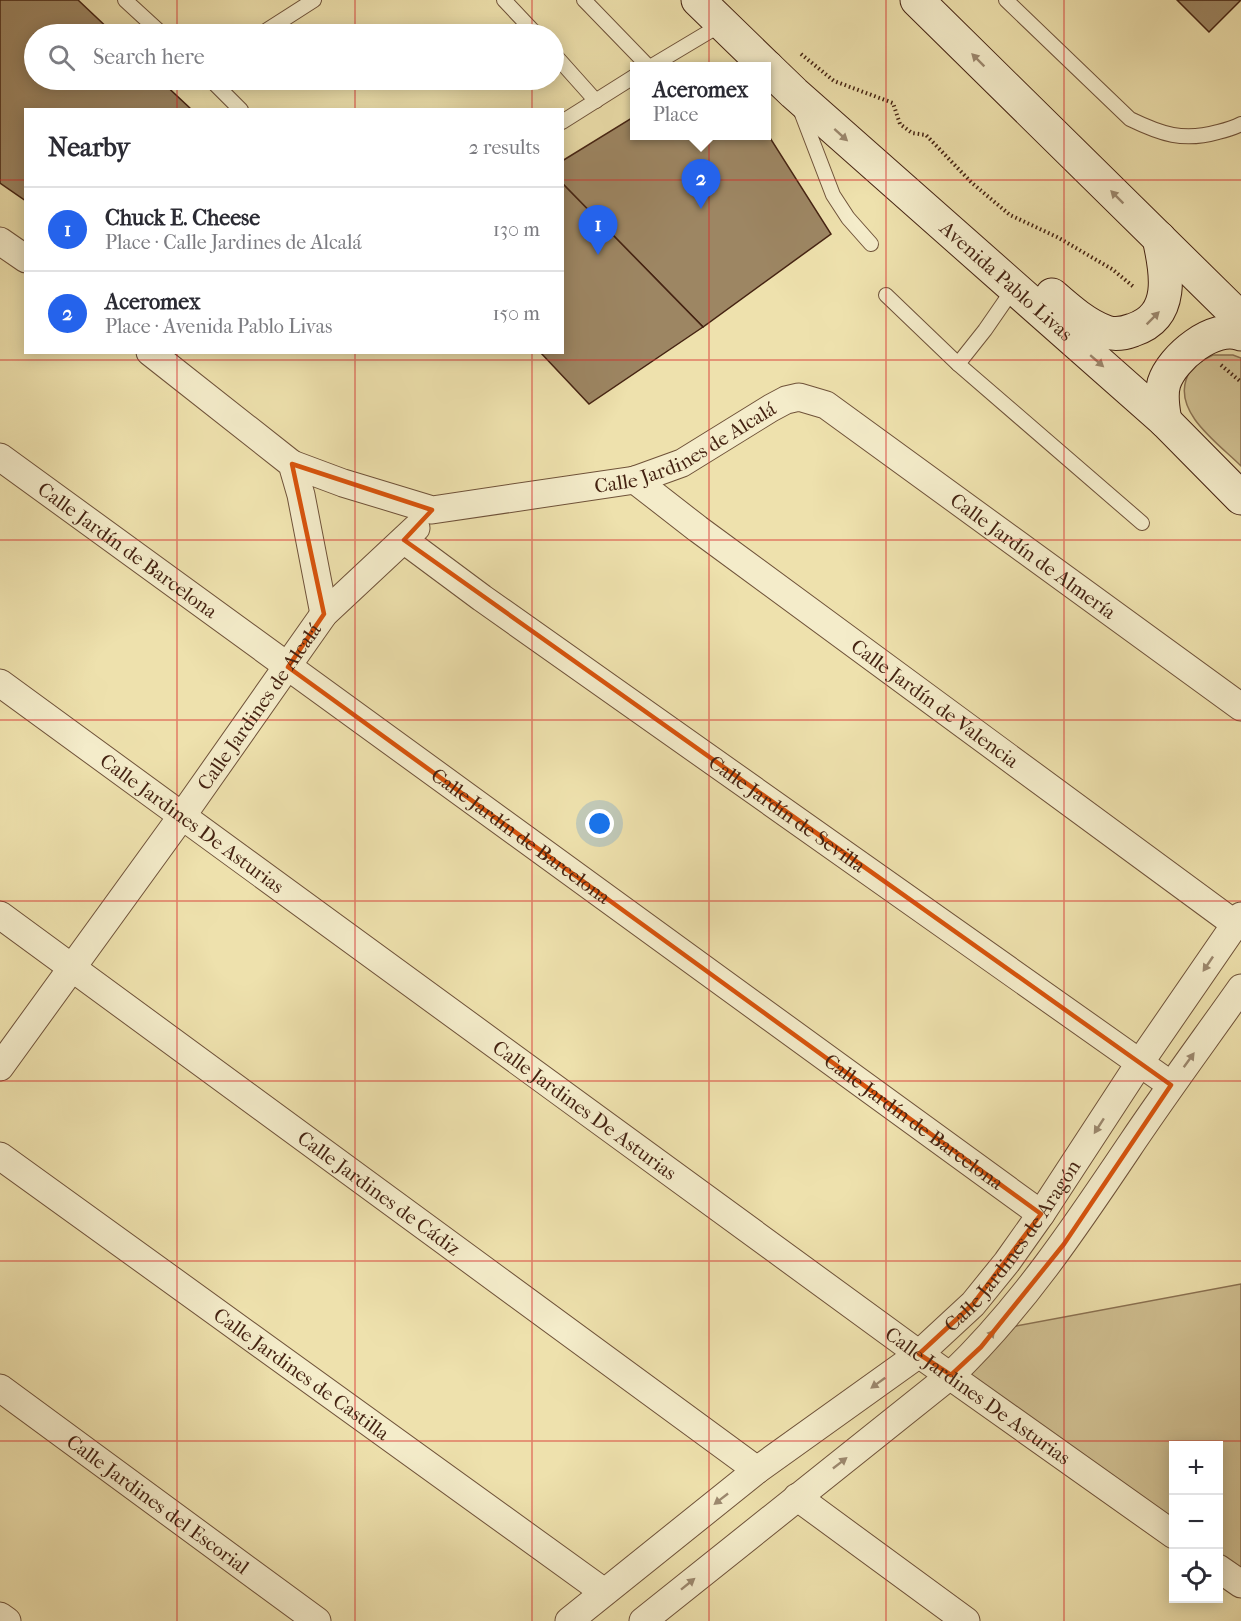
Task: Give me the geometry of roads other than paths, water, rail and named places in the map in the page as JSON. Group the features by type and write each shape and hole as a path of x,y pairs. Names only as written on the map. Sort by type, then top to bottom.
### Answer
{"main road":[{"name":"Avenida Pablo Livas","path":"698,0 762,62"},
{"path":"917,0 1241,319"},
{"name":"Avenida Pablo Livas","path":"771,71 1165,421 1241,498"},
{"path":"896,183 962,218 1083,320 1107,332 1123,333 1144,327 1161,310 1165,291 1164,262 1159,238"},
{"path":"1165,421 1162,398 1164,383 1176,363 1195,344 1224,332 1241,334"}],"street":[{"path":"0,241 24,258"},
{"path":"153,354 292,464 301,495 324,614"},
{"name":"Calle Jardines de Alcalá","path":"292,464 343,483 432,510 635,480 682,463 786,400 799,398 826,405"},
{"name":"Calle Jardín de Almería","path":"826,405 1241,707"},
{"name":"Calle Jardín de Barcelona","path":"0,458 1041,1214"},
{"name":"Calle Jardín de Valencia","path":"635,480 698,529 1238,920"},
{"name":"Calle Jardines de Alcalá","path":"0,1067 182,816 324,614 404,540 432,510"},
{"name":"Calle Jardín de Sevilla","path":"404,540 501,612 1171,1085"},
{"name":"Calle Jardines De Asturias","path":"0,682 919,1354 1169,1532"},
{"name":"Calle Jardines de Cádiz","path":"0,915 757,1470"},
{"name":"Calle Jardines de Aragón","path":"569,1621 757,1470 919,1354 974,1304 1041,1214 1139,1064 1238,920"},
{"name":"Calle Jardines de Aragón","path":"642,1621 951,1375 981,1347 1064,1244 1171,1085 1241,988"},
{"name":"Calle Jardines de Castilla","path":"0,1156 604,1592"},
{"name":"Calle Jardines del Escorial","path":"0,1388 317,1621"},
{"path":"797,1497 966,1621"},
{"path":"1223,1571 1241,1584"},
{"path":"0,1616 7,1621"}],"lane":[{"path":"125,0 151,24"},
{"path":"277,24 314,0"},
{"path":"504,0 527,24"},
{"path":"584,0 645,62"},
{"path":"1006,0 1130,119 1155,131 1180,138 1208,135 1241,124"},
{"path":"656,62 722,24"},
{"path":"564,65 596,101"},
{"path":"564,121 630,79"},
{"path":"221,90 239,108"},
{"path":"794,93 833,195 848,218 871,244"},
{"path":"958,364 986,330 1014,288"},
{"path":"886,295 958,364 1142,523"}],"place":[{"name":"Aceromex","path":"701,209"},
{"name":"Chuck E. Cheese","path":"598,255"}]}
